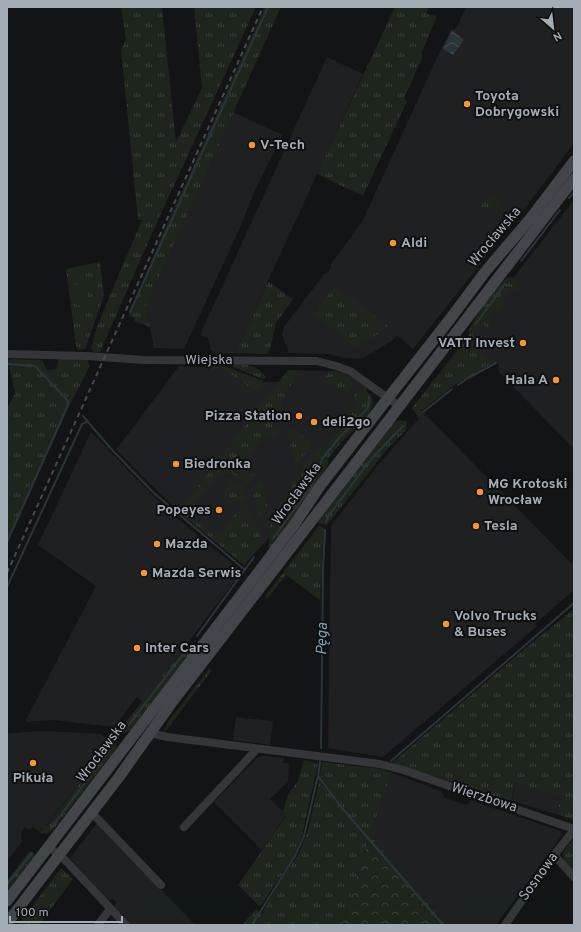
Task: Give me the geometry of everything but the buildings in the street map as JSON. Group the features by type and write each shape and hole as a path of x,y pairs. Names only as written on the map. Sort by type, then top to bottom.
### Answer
{"main road":[{"name":"Wrocławska","path":"7,901 294,525 320,486 486,272 526,225 574,161"},
{"name":"Wrocławska","path":"7,923 119,777 170,704 574,179"}],"street":[{"name":"Wiejska","path":"7,354 86,356 144,360 317,362 350,371 399,406"},
{"name":"Wierzbowa","path":"150,733 167,737 380,764 574,829"},
{"path":"184,827 257,749"},
{"path":"92,813 161,884"},
{"name":"Sosnowa","path":"505,925 574,829"},
{"path":"48,847 59,855 126,925"},
{"path":"554,855 574,877"},
{"path":"98,925 110,909"}],"shaded area":[{"path":"466,7 574,7 574,143 542,186 413,349 397,335 393,340 362,359 343,358 331,354 289,353 282,335 284,327 324,274 327,273 331,267 331,264 362,222 435,62 451,29 453,30 457,27"},
{"path":"327,57 363,74 235,353 215,353 211,350 208,338 200,335"},
{"path":"233,112 282,135 255,190 239,230 184,349 154,348 146,306"},
{"path":"574,200 574,313 572,319 574,319 574,449 499,372 498,363 493,363 465,340"},
{"path":"179,366 223,368 265,382 279,382 288,370 336,371 350,376 366,387 369,404 270,537 244,565 179,512 116,450"},
{"path":"424,413 574,566 574,590 535,624 537,626 383,757 328,748 331,526 378,465"},
{"path":"91,432 162,505 211,547 242,571 143,702 137,697 114,727 53,720 25,722 96,586 38,545"},
{"path":"236,717 273,721 270,745 233,740"},
{"path":"45,731 101,734 111,742 44,829 41,829 39,832 33,827 30,830 25,827 21,834 22,842 7,861 7,734"},
{"path":"263,756 284,758 283,763 289,763 288,781 270,799 286,815 262,850 214,802 257,758"},
{"path":"392,773 441,791 445,798 468,805 470,800 560,831 562,835 496,925 446,925 370,835"},
{"path":"515,781 563,796 556,814 512,801"},
{"path":"97,823 195,925 131,925 124,915 114,907 116,902 113,899 108,901 70,858"}],"green space":[{"path":"121,7 162,7 176,142 202,88 194,7 256,7 158,220 100,352 94,352 91,349 97,327 142,220 138,220 121,49 126,40"},
{"path":"265,7 281,7 146,306 150,327 134,321 135,318 129,316 161,238"},
{"path":"395,7 429,7 426,14 437,16 422,52 422,58 404,99 407,101 363,196 317,174"},
{"path":"488,197 499,200 502,205 502,212 496,206 488,209 482,207 482,202"},
{"path":"100,262 104,296 85,349 78,350 76,345 66,269"},
{"path":"511,277 515,278 519,282 518,288 514,292 509,288 501,299 506,303 498,314 494,310 488,318 492,321 487,327 482,324 472,335 478,340 474,344 466,338 470,333 468,332 471,326 486,300 499,285"},
{"path":"268,282 293,299 276,323 270,349 267,354 235,353"},
{"path":"85,283 89,304 77,306 74,285"},
{"path":"335,286 388,326 359,346 354,346 314,314"},
{"path":"465,340 473,345 493,363 454,385 421,411 423,414 419,418 412,408"},
{"path":"59,358 87,359 90,366 69,406 7,544 7,408 15,394 8,361 12,359 42,360 47,370 56,369"},
{"path":"226,364 249,365 259,370 266,378 263,379"},
{"path":"211,366 227,367 263,381 263,385 257,390 252,387 251,388 222,368 217,368 213,373"},
{"path":"288,370 297,370 297,375 295,380 292,379 294,381 285,395 279,416 273,416 272,426 279,426 279,432 276,435 262,440 239,469 248,475 253,470 253,480 250,483 246,483 233,474 227,473 222,475 211,483 195,503 195,508 192,505 188,511 206,528 214,532 218,532 224,528 237,513 245,512 245,509 240,509 241,508 245,507 249,510 257,525 261,546 244,565 179,512"},
{"path":"330,372 343,373 351,378 353,386 347,395 326,379 326,376"},
{"path":"367,389 366,391 370,394 373,401 370,413 335,449 327,460 329,462 320,479 297,514 269,550 270,526 277,507 302,471 303,465 318,447 323,451 344,423 346,418 345,414 350,407 354,410 359,403 354,399 356,394 361,390"},
{"path":"400,420 407,422 406,430 389,447 327,525 318,523 318,520 393,423"},
{"path":"290,430 296,430 311,443 311,446 296,465 288,437"},
{"path":"228,479 235,481 242,486 246,493 246,501 239,504 223,492 228,486 224,482"},
{"path":"262,481 267,504 264,513 261,516 257,510 254,492 255,488"},
{"path":"319,526 324,528 320,600 286,575 268,598 265,596"},
{"path":"574,609 574,820 556,814 562,796 515,782 511,801 392,763 528,646"},
{"path":"188,644 190,650 189,655 131,730 126,732 121,728"},
{"path":"209,669 212,670 165,732 167,723"},
{"path":"108,739 115,742 115,750 53,830 47,834 39,832 48,825 111,742"},
{"path":"304,760 318,764 302,836 293,858 262,904 259,906 238,885 286,816 282,811 284,809 287,796 298,781"},
{"path":"322,762 382,769 392,773 370,835 342,925 242,925 256,909 262,913 283,877 299,854 307,833 318,787"},
{"path":"370,835 446,925 342,925"},
{"path":"573,840 574,872 566,863 563,856 563,853"},
{"path":"29,851 35,855 7,891 7,881"},
{"path":"61,868 73,879 39,925 18,925"}],"water":[{"path":"452,30 464,40 453,55 443,49"}],"waterway":[{"path":"130,312 268,7"},
{"path":"569,198 574,192"},
{"path":"521,261 560,210"},
{"path":"475,325 505,284"},
{"name":"Pęga","path":"458,385 496,363"},
{"path":"7,542 68,405 68,401 35,366 8,364"},
{"name":"Pęga","path":"423,412 452,389"},
{"path":"273,538 311,488 322,459 339,438 368,408 369,397"},
{"path":"83,416 113,451 154,493 245,570"},
{"path":"7,587 82,424 87,422"},
{"name":"Pęga","path":"326,522 329,515 372,458 403,426"},
{"name":"Pęga","path":"321,748 323,568 325,530"},
{"path":"197,636 254,557"},
{"path":"391,761 574,603"},
{"path":"127,727 188,648"},
{"path":"51,828 112,747"},
{"name":"Pęga","path":"252,925 295,856 304,836 320,762"},
{"path":"318,776 342,808 443,925"},
{"path":"7,884 32,853"}],"railway":[{"path":"7,573 263,7"}],"place":[{"name":"Toyota Dobrygowski","path":"467,104"},
{"name":"V-Tech","path":"252,145"},
{"name":"Aldi","path":"393,243"},
{"name":"VATT Invest","path":"523,343"},
{"name":"Hala A","path":"556,380"},
{"name":"Pizza Station","path":"299,416"},
{"name":"deli2go","path":"314,422"},
{"name":"Biedronka","path":"176,464"},
{"name":"MG Krotoski Wrocław","path":"480,492"},
{"name":"Popeyes","path":"219,510"},
{"name":"Tesla","path":"476,526"},
{"name":"Mazda","path":"157,544"},
{"name":"Mazda Serwis","path":"144,573"},
{"name":"Volvo Trucks & Buses","path":"446,624"},
{"name":"Inter Cars","path":"137,648"},
{"name":"Pikuła","path":"33,763"}]}
